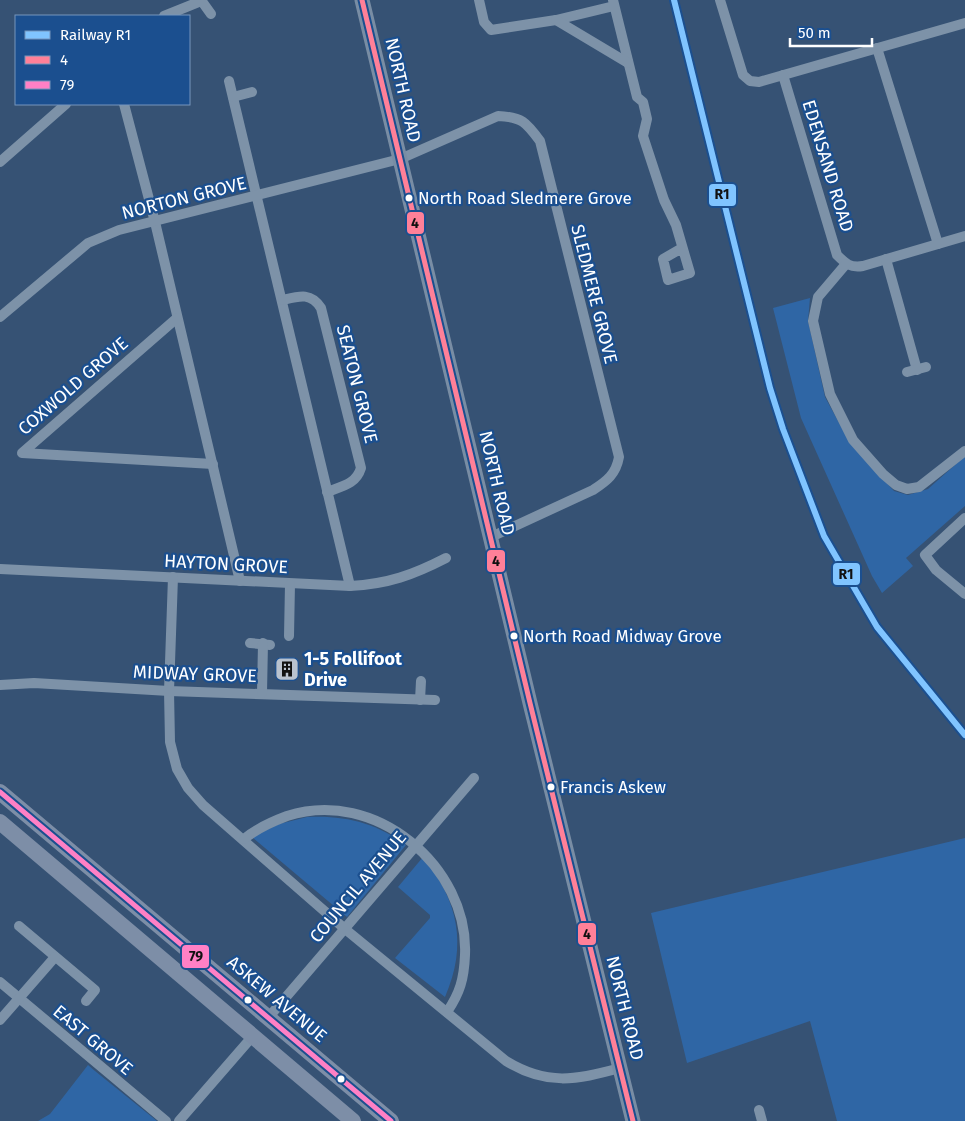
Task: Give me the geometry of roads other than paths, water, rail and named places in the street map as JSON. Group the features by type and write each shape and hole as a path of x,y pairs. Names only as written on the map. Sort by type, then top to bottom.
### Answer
{"main road":[{"name":"ASKEW AVENUE","path":"0,792 391,1121"},
{"path":"0,818 13,803"},
{"path":"0,822 353,1121"}],"street":[{"path":"167,15 201,0 211,14"},
{"name":"NORTH ROAD","path":"362,0 633,1121"},
{"path":"479,0 484,22 491,30 556,20 613,3 637,97 643,102 647,119 643,136 664,200 676,225 682,248"},
{"path":"720,0 743,75 750,81 759,82 965,24"},
{"path":"556,20 628,63"},
{"path":"877,48 938,244"},
{"name":"EDENSAND ROAD","path":"783,75 837,255 846,264"},
{"path":"229,81 350,586"},
{"path":"233,97 252,92"},
{"path":"0,162 65,105"},
{"path":"124,105 155,222 240,581"},
{"name":"SLEDMERE GROVE","path":"400,159 498,116 515,116 527,124 540,140 619,457 617,468 608,481 594,490 491,537"},
{"name":"NORTON GROVE","path":"0,317 88,243 119,230 256,197 400,159"},
{"path":"965,236 864,266 852,267 846,264 818,298 813,321 830,394 853,440 896,486 907,489 919,487 965,451"},
{"path":"886,260 917,370"},
{"name":"SEATON GROVE","path":"283,300 304,295 316,299 321,308 361,468 358,478 327,492"},
{"name":"COXWOLD GROVE","path":"177,318 22,453 213,464"},
{"path":"965,518 925,555 936,570 965,594"},
{"name":"HAYTON GROVE","path":"0,569 350,586 370,585 405,578 446,558"},
{"path":"174,577 169,735 177,770 188,788 203,805 345,929 506,1061 526,1072 564,1080 580,1079 620,1068"},
{"path":"289,636 290,584"},
{"path":"250,644 266,644 262,693"},
{"path":"420,700 421,681"},
{"name":"MIDWAY GROVE","path":"0,685 34,683 435,700"},
{"name":"COUNCIL AVENUE","path":"268,1018 415,844 474,778"},
{"path":"244,840 265,824 296,814 334,811 351,813 385,825 415,844 446,880 454,895 463,925 466,944 464,980 456,999 447,1012"},
{"path":"19,926 95,990 86,1001"},
{"path":"0,1020 55,957"},
{"name":"EAST GROVE","path":"0,982 166,1121"},
{"path":"178,1121 252,1037"},
{"path":"759,1110 762,1121"}],"rail line":[{"name":"R1","path":"674,0 770,388 783,429 824,536 877,627 965,735"}],"place":[{"name":"North Road Sledmere Grove","path":"409,198"},
{"name":"North Road Midway Grove","path":"514,636"},
{"name":"1-5 Follifoot Drive","path":"287,669"},
{"name":"Francis Askew","path":"551,787"}]}
